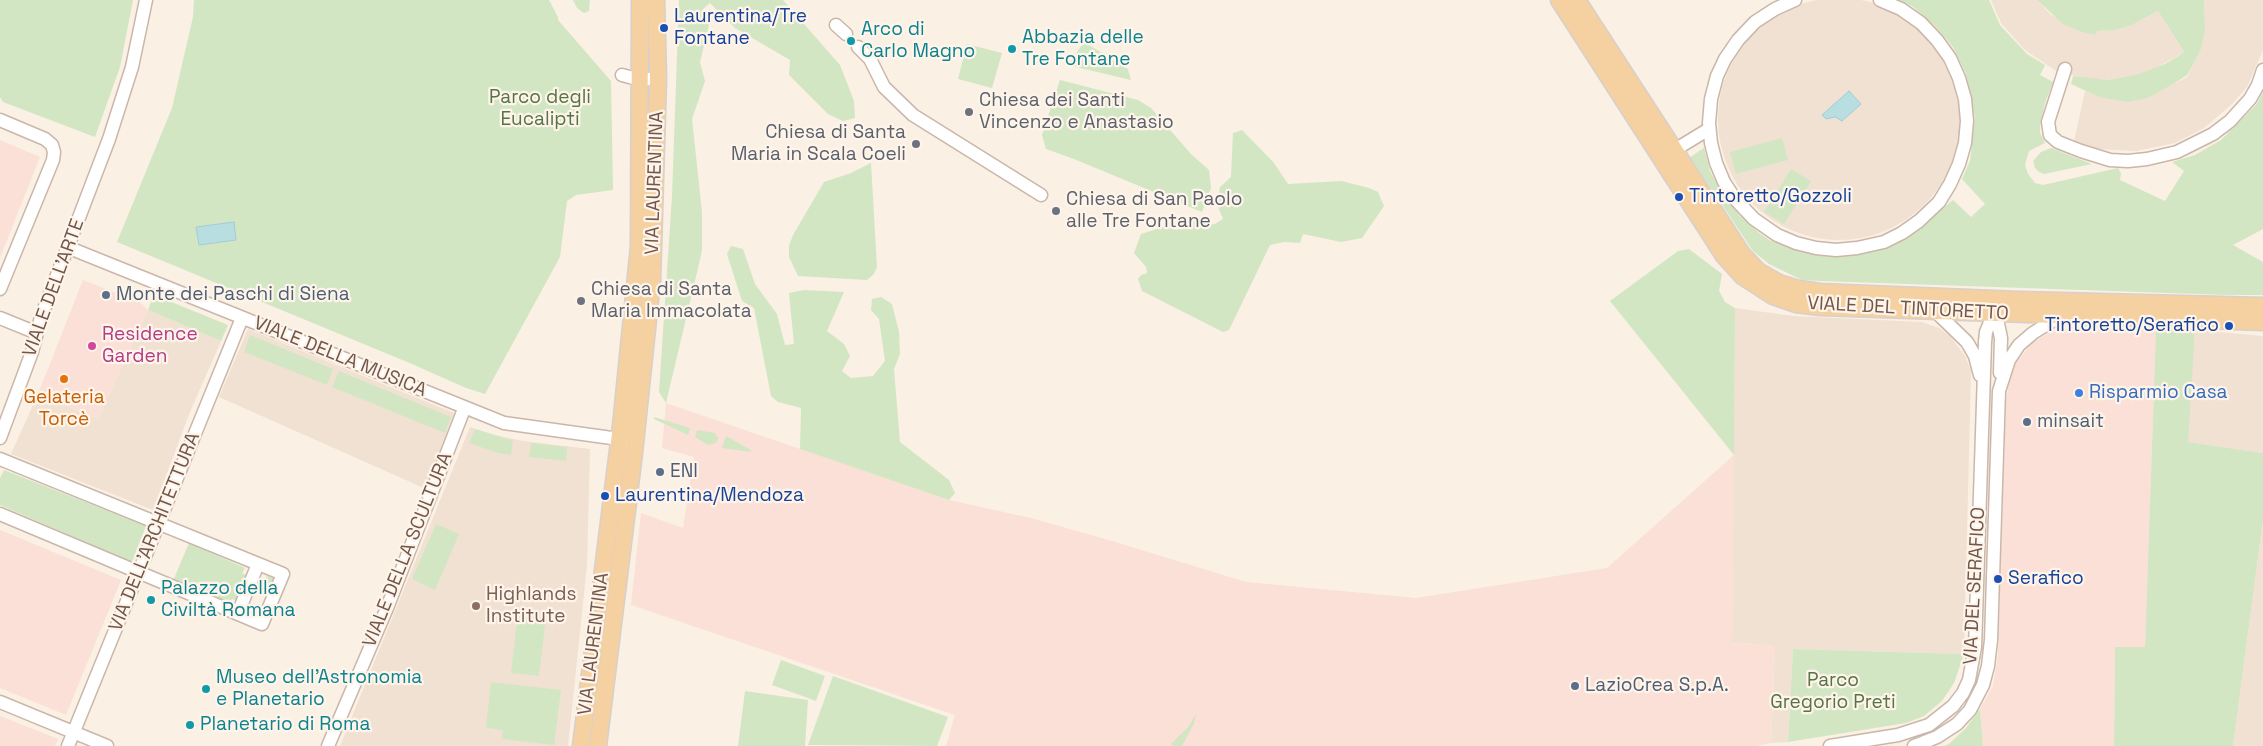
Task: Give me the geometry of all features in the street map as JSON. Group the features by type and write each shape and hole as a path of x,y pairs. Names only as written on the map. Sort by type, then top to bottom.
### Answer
{"main road":[{"name":"VIA LAURENTINA","path":"598,746 614,543 619,439 639,246 640,0"},
{"name":"VIA LAURENTINA","path":"581,746 614,543 634,453 653,260 658,78 656,0"},
{"name":"VIALE DEL TINTORETTO","path":"1559,0 1668,154 1742,254 1758,271 1779,283 1815,292 1995,306 2062,316 2263,322"},
{"name":"VIALE DEL TINTORETTO","path":"1577,0 1668,154 1724,256 1742,276 1766,293 1789,302 1812,306 1935,311 1995,306 2263,306"}],"street":[{"name":"VIALE DELL'ARTE","path":"0,438 67,248 109,138 132,67 146,0"},
{"path":"1795,0 1760,19 1742,35 1731,49 1722,65 1714,87 1710,105 1709,129 1716,163 1727,188 1749,214 1777,235 1809,247 1843,250 1877,244 1914,225 1939,202 1957,171 1966,136 1966,106 1956,71 1937,40 1911,16 1880,0"},
{"path":"836,25 846,34"},
{"path":"858,46 870,59 884,86 913,114 1041,196"},
{"path":"2065,69 2048,122 2051,136 2058,142 2090,154 2110,160 2128,161 2171,154 2206,139 2238,113 2260,83 2263,70"},
{"path":"622,75 641,80 658,78"},
{"path":"0,120 45,139 52,145 54,154 0,289"},
{"path":"1668,154 1709,129"},
{"name":"VIALE DELLA MUSICA","path":"67,248 464,409 504,423 619,439"},
{"name":"VIA DEL SERAFICO","path":"1830,746 1898,735 1920,729 1941,718 1957,702 1969,680 1975,647 1985,337 1995,306"},
{"name":"VIA DEL SERAFICO","path":"1914,746 1937,736 1957,724 1970,710 1983,685 1990,655 2001,338 1995,306"},
{"name":"VIA DEL SERAFICO","path":"1935,311 1962,336 1973,352 1983,389"},
{"name":"VIA DEL SERAFICO","path":"2000,391 2009,360 2019,345 2029,335 2062,316"},
{"path":"0,318 37,333"},
{"name":"VIA DELL'ARCHITETTURA","path":"68,746 242,318"},
{"name":"VIALE DELLA SCULTURA","path":"328,746 387,608 464,409"},
{"path":"619,439 627,443 634,453"},
{"path":"0,459 283,574 262,624 0,514"},
{"path":"1979,540 1994,540"},
{"path":"238,613 258,564"},
{"path":"0,702 107,746"}],"shaded area":[{"path":"1839,-2 1874,3 1896,12 1916,26 1932,42 1946,62 1955,84 1960,119 1955,154 1946,176 1932,196 1916,212 1896,226 1874,235 1839,240 1804,235 1782,226 1762,212 1746,196 1732,176 1723,154 1718,119 1723,84 1732,62 1746,42 1762,26 1782,12 1804,3"},
{"path":"1991,0 2037,0 2051,15 2095,34 2097,31 2116,30 2132,25 2158,11 2184,52 2151,71 2119,80 2087,79 2056,71 2025,50 2001,23"},
{"path":"2204,0 2263,0 2263,50 2247,87 2232,104 2204,128 2175,143 2136,151 2097,149 2074,141 2085,91 2099,97 2148,98 2187,77 2201,49 2205,32"},
{"path":"0,140 40,157 0,258"},
{"path":"83,280 141,303 148,310 98,419 38,394"},
{"path":"1735,308 1793,316 1922,322 1939,328 1950,336 1965,356 1971,371 1964,654 1793,649 1788,742 1771,743 1775,646 1732,642"},
{"path":"148,310 221,341 190,412 153,510 11,454 38,394 98,419"},
{"path":"2083,325 2156,329 2145,647 2115,647 2114,746 1983,746 1980,709 1993,686 1998,655 2006,401 2009,382 2013,367 2031,344 2048,333"},
{"path":"248,329 454,413 426,489 219,397"},
{"path":"2195,330 2263,336 2263,453 2187,442"},
{"path":"666,403 949,500 1031,518 1246,582 1416,598 1607,568 1734,455 1732,642 1775,646 1771,743 1756,746 946,746 955,715 631,605 641,513 683,528 694,457 662,448"},
{"path":"470,427 523,441 590,449 587,565 568,746 340,746"},
{"path":"2263,520 2263,746 2233,746"},
{"path":"0,530 121,580 66,715 0,688"},
{"path":"0,716 58,739 55,746 0,746"}],"green space":[{"path":"0,0 133,0 120,67 95,137 3,102 0,97"},
{"name":"Parco degli Eucalipti","path":"194,0 549,0 558,20 611,81 613,190 576,195 567,201 560,257 485,394 466,388 117,242 172,108 193,17"},
{"path":"573,0 590,0 589,11 584,13 577,8"},
{"path":"679,0 783,0 840,65 854,101 855,118 843,121 828,114 789,75 790,60 735,28 710,3 703,9 709,25 700,62 705,81 692,119 702,212 702,251 666,403 659,392 672,196"},
{"path":"1898,0 1989,0 2000,25 2027,54 2045,65 2040,75 2053,82 2045,103 2040,126 2040,133 2045,143 2029,151 2025,165 2028,174 2035,183 2043,185 2118,168 2121,173 2120,180 2165,201 2184,171 2172,162 2195,155 2221,140 2256,105 2263,92 2263,229 2233,245 2263,262 2263,295 1802,280 1769,264 1753,251 1690,157 1704,148 1710,171 1718,187 1740,216 1771,241 1802,252 1825,255 1866,253 1881,248 1924,224 1953,200 1971,217 1985,204 1962,179 1970,161 1975,118 1966,74 1953,47 1934,25 1912,6"},
{"path":"2037,0 2204,0 2205,32 2201,49 2187,75 2148,98 2127,102 2099,97 2071,84 2073,76 2108,80 2136,75 2165,64 2184,52 2158,11 2132,25 2116,30 2097,31 2095,35 2063,24"},
{"path":"1084,42 1128,69 1131,80 1068,65"},
{"path":"967,44 1002,53 992,88 958,79"},
{"path":"1060,80 1138,100 1151,108 1191,154 1209,170 1211,188 1202,212 1046,149 1042,135"},
{"path":"1242,130 1274,163 1288,184 1341,181 1378,192 1384,206 1362,238 1341,242 1303,234 1300,243 1284,242 1270,245 1229,330 1223,332 1142,291 1138,279 1141,275 1147,273 1146,267 1134,253 1141,234 1163,227 1178,230 1189,217 1199,218 1204,225 1215,224 1223,219 1217,204 1220,187 1231,177 1233,133"},
{"path":"1782,138 1788,160 1736,174 1730,152"},
{"path":"2051,148 2092,164 2044,174 2039,172 2035,168 2033,161 2041,152"},
{"path":"871,163 877,267 874,274 867,280 798,276 789,257 789,246 793,235 824,182 851,173"},
{"path":"1791,169 1811,181 1784,224 1764,212"},
{"path":"731,246 743,249 755,284 777,314 785,345 794,344 789,293 804,290 844,292 827,331 844,344 850,356 842,371 851,378 873,376 885,361 879,319 871,310 872,299 881,297 892,304 899,332 900,354 894,369 900,442 949,480 955,493 949,500 800,449 801,408 778,402 771,396 754,308 742,301 727,254"},
{"path":"1689,249 1722,274 1719,291 1725,302 1735,308 1734,455 1610,301 1678,251"},
{"path":"154,295 228,325 221,341 148,310"},
{"path":"2156,329 2195,330 2188,442 2263,453 2263,520 2233,746 2114,746 2115,647 2145,647"},
{"path":"250,335 333,369 327,385 244,352"},
{"path":"339,371 451,417 445,433 332,387"},
{"path":"654,417 690,428 688,435 654,419"},
{"path":"475,429 513,441 511,455 498,453 469,443"},
{"path":"697,430 715,433 718,438 716,443 708,445 695,437"},
{"path":"726,436 751,450 751,452 722,448"},
{"path":"531,443 567,447 566,461 529,457"},
{"path":"4,470 146,526 132,562 0,505 0,478"},
{"path":"436,524 459,534 435,590 412,579"},
{"path":"189,543 245,568 242,573 248,576 237,601 232,599 229,605 173,581"},
{"path":"267,576 275,579 268,594 255,588 258,579 264,582"},
{"path":"518,613 546,617 539,676 511,673"},
{"name":"Parco Gregorio Preti","path":"1793,649 1964,654 1954,683 1942,701 1924,716 1906,723 1788,742"},
{"path":"781,660 825,676 816,701 772,685"},
{"path":"833,676 948,717 937,746 808,745"},
{"path":"491,682 561,690 554,745 502,739 503,730 486,728"},
{"path":"745,691 808,700 805,746 738,746"},
{"path":"1980,709 1983,746 1944,746 1949,744 1966,728"},
{"path":"1196,714 1194,724 1182,746 1173,746 1171,744 1189,726"}],"water":[{"path":"1849,91 1861,104 1842,121 1835,117 1826,119 1822,115"},
{"path":"234,222 236,240 199,245 196,227"}],"place":[{"name":"Laurentina/Tre Fontane","path":"664,28"},
{"name":"Arco di Carlo Magno","path":"851,41"},
{"name":"Abbazia delle Tre Fontane","path":"1012,49"},
{"name":"Chiesa dei Santi Vincenzo e Anastasio","path":"969,112"},
{"name":"Chiesa di Santa Maria in Scala Coeli","path":"916,144"},
{"name":"Tintoretto/Gozzoli","path":"1679,197"},
{"name":"Chiesa di San Paolo alle Tre Fontane","path":"1056,211"},
{"name":"Monte dei Paschi di Siena","path":"106,295"},
{"name":"Chiesa di Santa Maria Immacolata","path":"581,301"},
{"name":"Tintoretto/Serafico","path":"2229,326"},
{"name":"Residence Garden","path":"92,346"},
{"name":"Gelateria Torcè","path":"64,379"},
{"name":"Risparmio Casa","path":"2079,393"},
{"name":"minsait","path":"2027,422"},
{"name":"ENI","path":"660,472"},
{"name":"Laurentina/Mendoza","path":"605,496"},
{"name":"Serafico","path":"1998,579"},
{"name":"Palazzo della Civiltà Romana","path":"151,600"},
{"name":"Highlands Institute","path":"476,606"},
{"name":"LazioCrea S.p.A.","path":"1575,686"},
{"name":"Museo dell'Astronomia e Planetario","path":"206,689"},
{"name":"Planetario di Roma","path":"190,725"}]}
